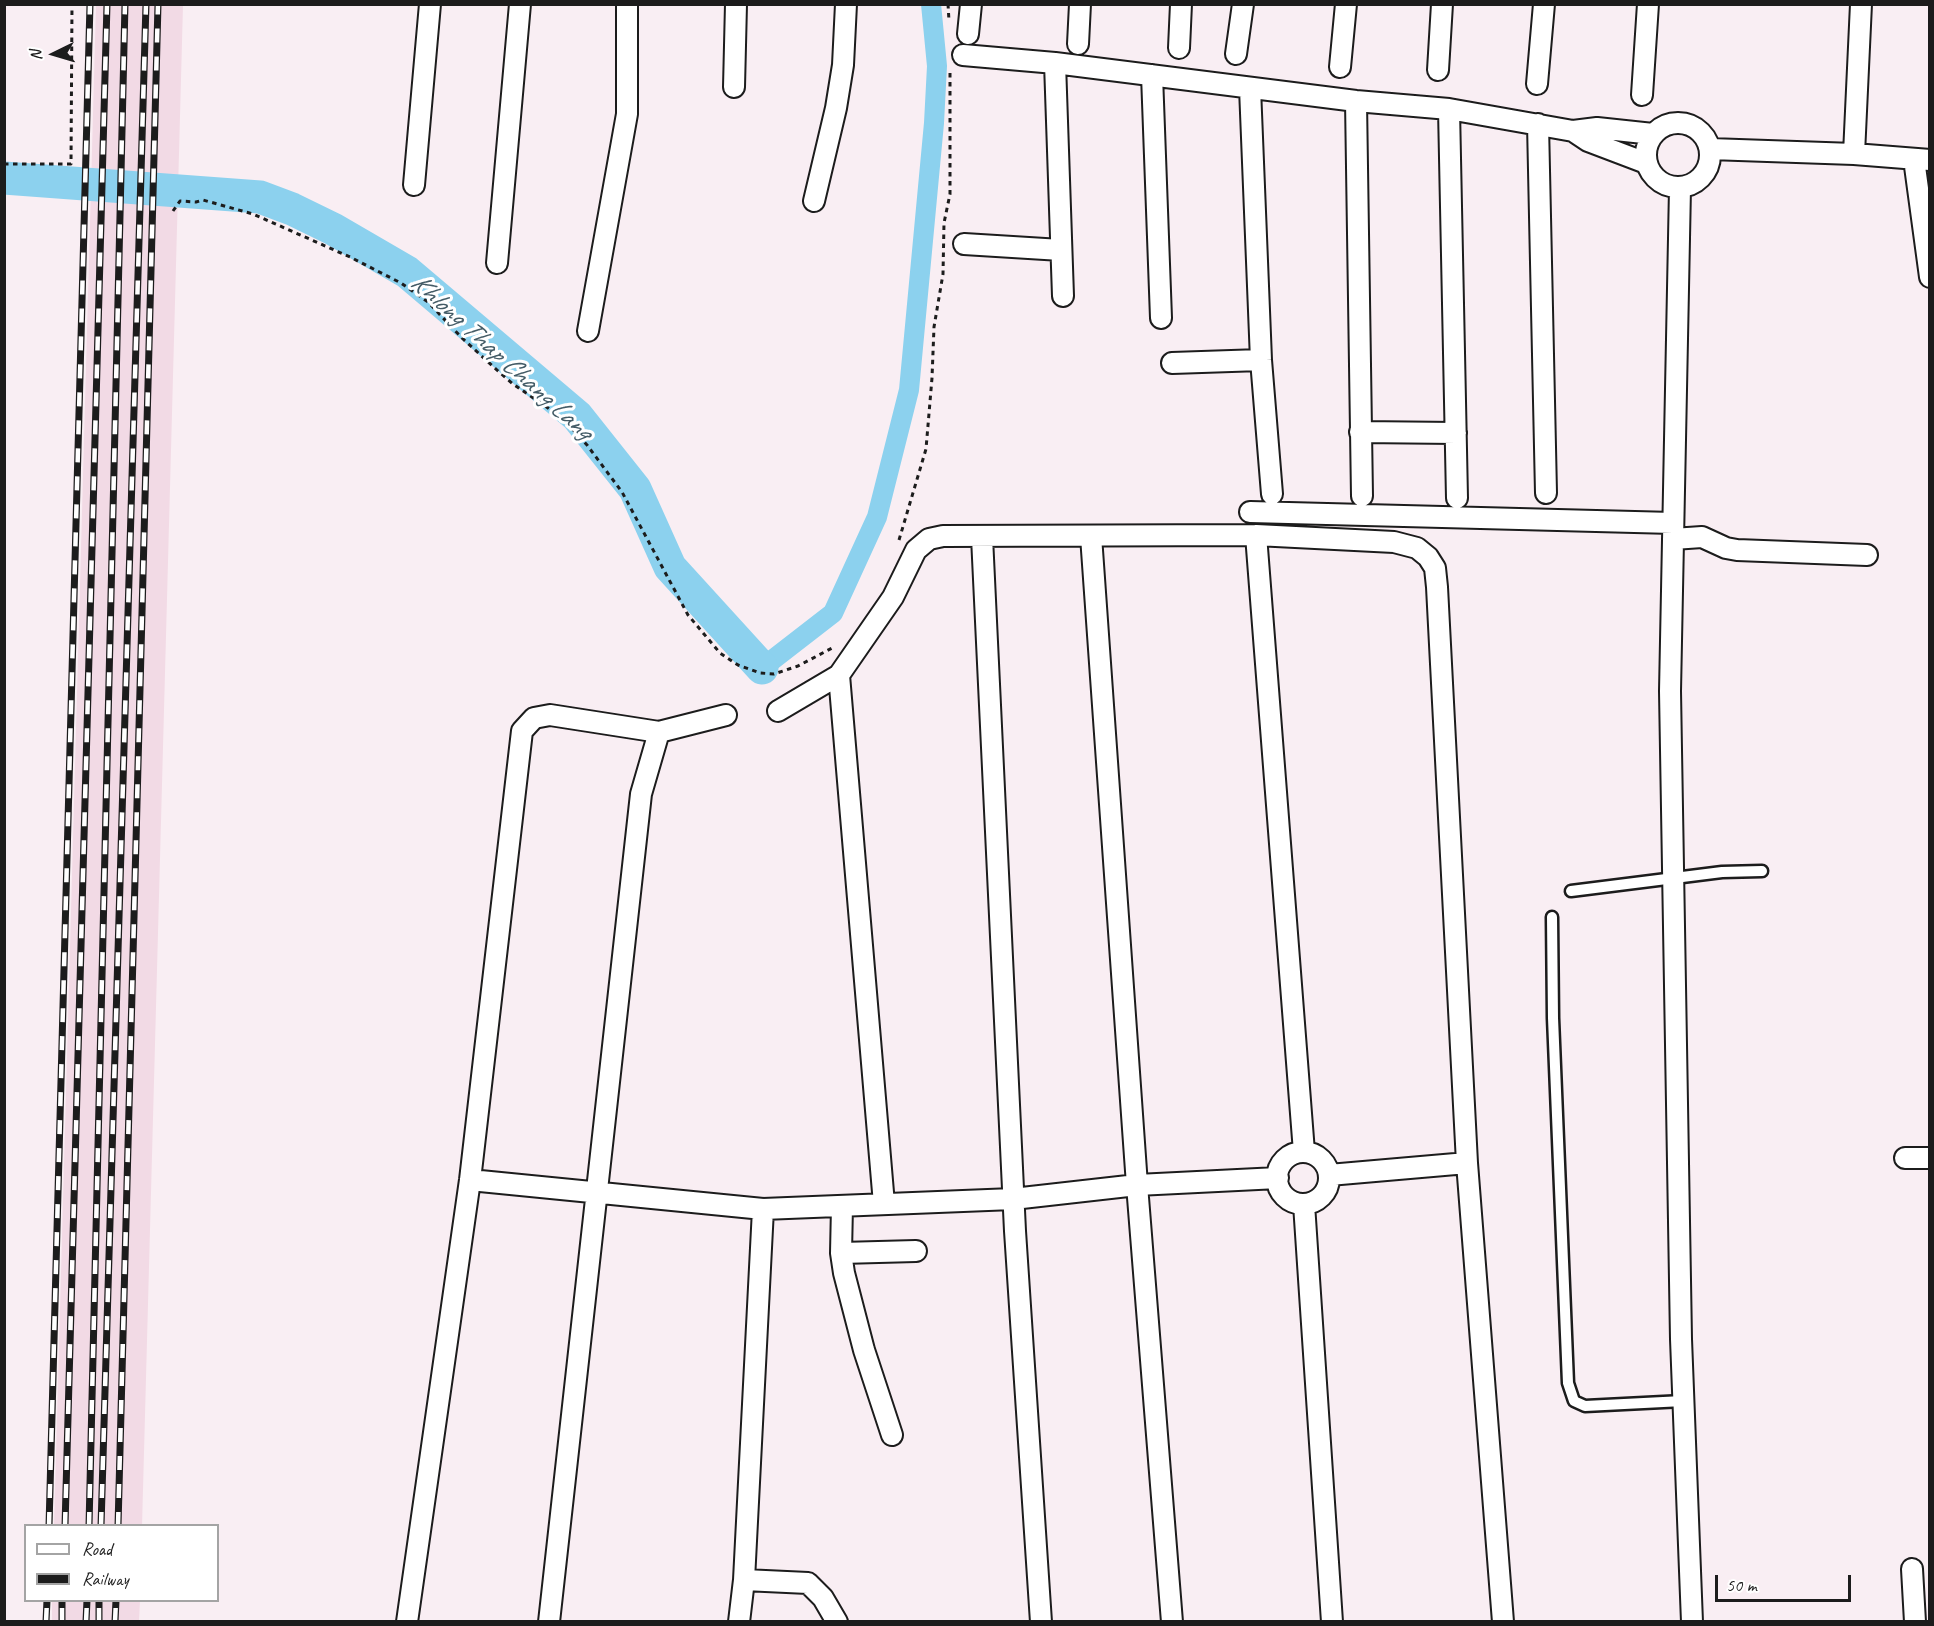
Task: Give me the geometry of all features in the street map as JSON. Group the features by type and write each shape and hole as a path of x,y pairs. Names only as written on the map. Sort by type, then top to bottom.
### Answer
{"street":[{"path":"414,185 429,4"},
{"path":"497,263 520,4"},
{"path":"588,331 627,114 627,4"},
{"path":"734,87 736,4"},
{"path":"814,201 842,76 846,4"},
{"path":"959,32 971,4"},
{"path":"1078,44 1080,4"},
{"path":"1179,48 1181,4"},
{"path":"1236,54 1243,4"},
{"path":"1340,67 1346,4"},
{"path":"1437,70 1442,4"},
{"path":"1537,84 1544,4"},
{"path":"1642,95 1648,4"},
{"path":"1854,154 1861,4"},
{"path":"957,59 1055,63 1356,101 1449,109 1573,130 1597,128 1653,134"},
{"path":"1055,63 1063,296"},
{"path":"1152,75 1161,318"},
{"path":"1250,88 1261,360 1272,494"},
{"path":"1356,101 1362,496"},
{"path":"1449,109 1457,498"},
{"path":"1674,123 1686,124 1696,129 1705,138 1710,149 1709,163 1704,175 1693,184 1680,188 1665,186 1653,177 1646,163 1646,148 1653,134 1662,127 1674,123"},
{"path":"1538,124 1546,493"},
{"path":"1573,130 1600,146 1646,163"},
{"path":"1710,149 1854,154 1922,160 1929,277"},
{"path":"1680,188 1670,691 1683,1401 1692,1622"},
{"path":"964,244 1061,250"},
{"path":"1172,363 1261,360"},
{"path":"1360,432 1456,433"},
{"path":"1250,512 1673,531 1702,537 1726,548 1737,550 1868,555"},
{"path":"1256,535 1304,1152"},
{"path":"778,711 839,675 893,597 916,550 929,539 943,536 1256,535 1394,542 1417,548 1428,557 1434,568 1467,1163 1503,1622"},
{"path":"1091,536 1137,1185 1172,1622"},
{"path":"982,537 1013,1198 1041,1622"},
{"path":"839,675 884,1204"},
{"path":"408,1622 470,1180 522,731 534,718 550,715 659,732 726,715"},
{"path":"549,1622 641,794 659,732"},
{"path":"1304,1152 1311,1153 1323,1162 1329,1175 1329,1184 1320,1198 1304,1204 1289,1199 1283,1193 1278,1178 1283,1163 1288,1157 1304,1152"},
{"path":"1905,1158 1929,1158"},
{"path":"1329,1175 1467,1163"},
{"path":"470,1180 763,1209 1013,1198 1137,1185 1278,1178"},
{"path":"1304,1204 1332,1622"},
{"path":"842,1206 841,1253 864,1350 892,1435"},
{"path":"739,1622 744,1580 763,1209"},
{"path":"841,1253 916,1251"},
{"path":"1912,1569 1915,1622"},
{"path":"744,1580 808,1582 824,1598 837,1622"}],"lane":[{"path":"1571,891 1722,872 1762,871"},
{"path":"1552,917 1553,1018 1568,1383 1574,1401 1585,1407 1683,1401"}],"path":[{"path":"4,164 71,164 72,4"},
{"path":"948,4 959,32"},
{"path":"896,547 916,488 926,449 934,327 943,274 944,223 950,194 949,104 957,59"},
{"path":"173,211 180,201 203,200 253,214 350,257 401,283 428,302 498,371 568,424 587,445 622,492 688,615 720,653 738,665 760,673 774,674 798,666 838,644"}],"shaded area":[{"path":"96,5 183,5 142,1524 54,1524"},
{"path":"52,1602 140,1602 139,1621 52,1621"}],"waterway":[{"name":"Khlong Thap Chang Lang","path":"762,668 833,613 877,517 909,390 934,123 937,66 931,4"},
{"name":"Khlong Thap Chang Lang","path":"4,178 260,197 292,209 333,229 407,272 577,416 635,489 670,567 762,668"}],"railway":[{"path":"49,1524 90,4"},
{"path":"65,1524 107,4"},
{"path":"89,1524 125,4"},
{"path":"101,1524 146,4"},
{"path":"118,1524 158,4"},
{"path":"46,1622 47,1602"},
{"path":"62,1602 62,1622"},
{"path":"86,1622 87,1602"},
{"path":"99,1602 99,1622"},
{"path":"115,1622 116,1602"}]}
